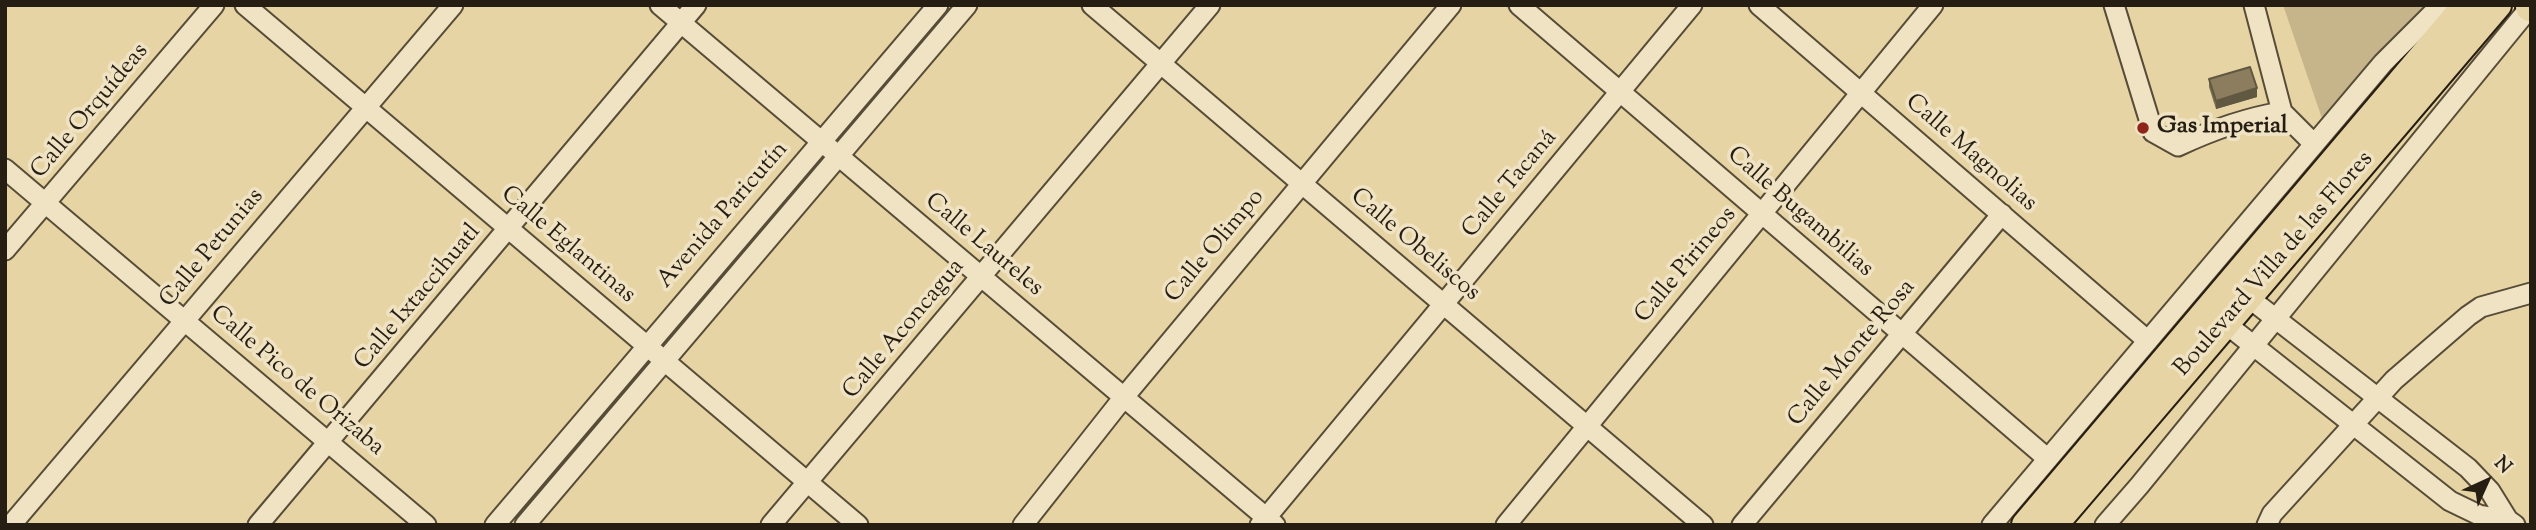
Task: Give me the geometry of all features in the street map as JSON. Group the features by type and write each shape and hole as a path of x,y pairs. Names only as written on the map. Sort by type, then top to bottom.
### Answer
{"highway":[{"name":"Boulevard Villa de las Flores","path":"2053,525 2467,5"},
{"name":"Boulevard Villa de las Flores","path":"2239,290 2497,5"},
{"name":"Boulevard Villa de las Flores","path":"2026,525 2217,316"}],"street":[{"name":"Calle Orquídeas","path":"5,250 214,5"},
{"name":"Calle Eglantinas","path":"245,5 858,525"},
{"name":"Calle Petunias","path":"8,524 185,321 453,5"},
{"name":"Calle Laureles","path":"660,5 1124,397 1267,522"},
{"name":"Calle Ixtaccihuatl","path":"258,525 696,5"},
{"name":"Avenida Paricutín","path":"495,525 938,5"},
{"name":"Avenida Paricutín","path":"525,525 967,5"},
{"name":"Calle Obeliscos","path":"1092,5 1703,525"},
{"name":"Calle Aconcagua","path":"771,525 1210,5"},
{"name":"Calle Olimpo","path":"1023,525 1124,397 1451,5"},
{"name":"Calle Bugambilias","path":"1519,5 2048,459"},
{"name":"Calle Tacaná","path":"1267,522 1443,304 1692,5"},
{"name":"Calle Magnolias","path":"1759,5 2148,341"},
{"name":"Calle Pirineos","path":"1506,525 1933,5"},
{"path":"2113,5 2153,132 2178,146 2212,130 2254,116 2282,112"},
{"path":"2254,5 2282,112 2314,144"},
{"path":"1992,525 2383,63 2441,5"},
{"path":"2105,525 2530,6"},
{"name":"Calle Pico de Orizaba","path":"5,169 426,525"},
{"name":"Calle Monte Rosa","path":"1742,525 2002,214"},
{"path":"2239,290 2468,468 2490,491 2511,522"},
{"path":"2267,525 2272,514 2394,380 2481,307 2531,293"},
{"path":"2217,316 2450,501 2479,515 2511,522"}],"shaded area":[{"path":"2283,5 2437,5 2326,130"}],"building":[{"path":"2250,67 2257,88 2216,101 2209,79"}],"place":[{"name":"Gas Imperial","path":"2143,128"}]}
